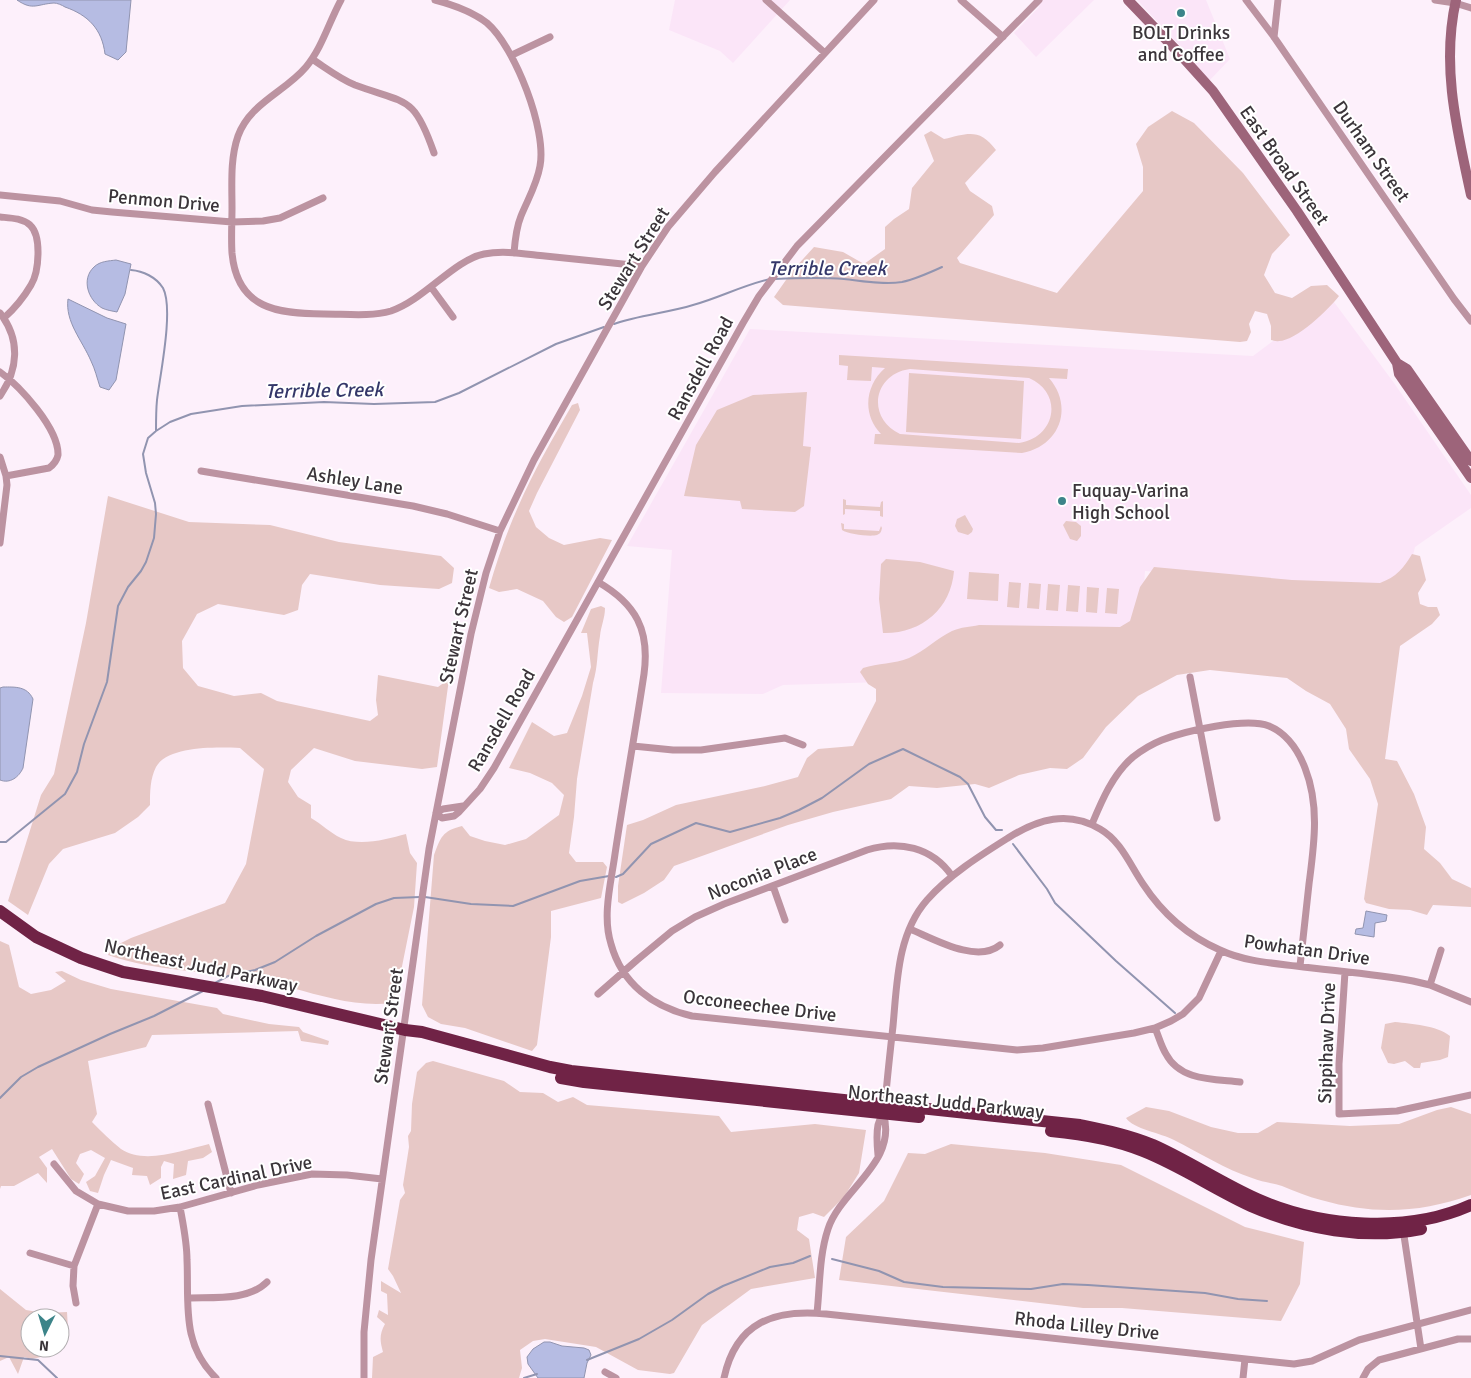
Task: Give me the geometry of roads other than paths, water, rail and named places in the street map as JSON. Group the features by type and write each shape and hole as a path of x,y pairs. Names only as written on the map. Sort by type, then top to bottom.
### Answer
{"highway":[{"name":"Northeast Judd Parkway","path":"0,910 36,937 82,958 123,972 262,996 405,1030 421,1038 526,1069 584,1082 884,1109 1101,1138 1160,1158 1234,1198 1276,1216 1318,1227 1357,1233 1373,1234 1403,1228 1439,1225 1471,1214"},
{"name":"Northeast Judd Parkway","path":"1403,1228 1471,1205"}],"main road":[{"name":"East Broad Street","path":"1128,0 1213,91 1292,204 1397,363 1399,374 1471,478"},
{"path":"1456,2 1451,42 1450,86 1454,119 1471,194"},
{"name":"East Broad Street","path":"1397,363 1407,369 1471,461"}],"street":[{"path":"341,0 312,59 300,73 254,111 238,135 234,158 232,252 239,279 254,298 274,310 302,314 382,313 401,307 464,263 481,254 497,252 642,266"},
{"path":"435,0 465,10 487,24 503,40 520,72 538,130 542,150 539,174 518,226 514,253"},
{"path":"766,0 825,53"},
{"name":"Stewart Street","path":"364,1378 364,1332 370,1269 405,1030 422,895 470,634 500,531 534,460 642,266 677,215 874,0"},
{"path":"961,0 1003,37"},
{"name":"Ransdell Road","path":"436,812 462,806 480,789 494,768 750,312 782,263 819,221 1039,0"},
{"name":"Durham Street","path":"1246,0 1274,37 1471,321"},
{"path":"1274,37 1278,0"},
{"path":"1435,0 1456,2 1471,8"},
{"path":"512,55 550,37"},
{"path":"312,59 354,84 408,104 421,120 434,153"},
{"name":"Penmon Drive","path":"0,195 60,201 102,211 232,222 263,221 280,218 322,198"},
{"path":"0,217 22,220 30,225 35,232 38,255 32,284 13,310 2,316 14,339 16,352 10,379 0,396"},
{"path":"431,287 452,317"},
{"path":"0,372 25,393 46,424 58,455 49,468 6,476"},
{"path":"0,457 6,476 6,495 0,542"},
{"name":"Ashley Lane","path":"201,471 413,506 447,514 500,531"},
{"name":"Occoneechee Drive","path":"598,582 622,598 637,616 645,638 646,665 619,829 608,912 608,927 611,944 624,972 645,996 666,1009 692,1016 1030,1050 1155,1028 1183,1014 1199,998 1221,951"},
{"path":"1190,677 1216,818"},
{"path":"1092,824 1109,787 1120,770 1133,757 1163,739 1241,723 1260,723 1284,735 1291,741 1306,770 1314,801 1315,829 1300,966"},
{"path":"633,746 672,750 700,750 785,738 803,745"},
{"name":"Powhatan Drive","path":"817,1313 827,1230 835,1214 870,1172 878,1155 876,1142 878,1124 884,1109 898,969 910,928 926,900 952,876 1001,842 1032,824 1049,819 1067,818 1092,824 1102,830 1117,843 1159,906 1192,935 1221,951 1264,962 1398,978 1430,986 1471,1002"},
{"name":"Noconia Place","path":"598,994 683,924 709,910 867,850 888,845 909,846 923,851 942,864 952,876"},
{"path":"773,886 785,920"},
{"path":"910,928 941,942 975,952 988,952 1000,945"},
{"path":"1430,986 1441,950"},
{"name":"Sippihaw Drive","path":"1345,972 1339,1064 1339,1114 1397,1112 1471,1095"},
{"path":"1155,1028 1165,1054 1181,1070 1194,1076 1240,1082"},
{"path":"208,1104 231,1193"},
{"name":"East Cardinal Drive","path":"54,1164 76,1191 98,1204 128,1211 154,1211 180,1207 258,1185 312,1174 382,1179"},
{"path":"76,1302 73,1286 74,1266 98,1204"},
{"path":"180,1207 188,1258 189,1328 200,1359 216,1378"},
{"path":"1403,1228 1421,1349"},
{"path":"30,1253 74,1266"},
{"path":"188,1298 242,1294 260,1288 267,1282"},
{"name":"Rhoda Lilley Drive","path":"724,1378 732,1352 753,1327 782,1314 796,1312 1303,1364 1359,1340 1471,1310"},
{"path":"1362,1378 1368,1369 1379,1360 1458,1339 1471,1339"},
{"path":"1243,1378 1245,1358"},
{"path":"605,1372 616,1378"}],"water":[{"path":"17,0 131,0 126,52 118,60 105,54 101,37 97,30 81,14 73,10 55,3 31,6"},
{"path":"116,260 131,264 125,294 117,312 104,309 97,304 90,295 87,283 90,272 96,265"},
{"path":"68,299 107,318 126,324 116,380 109,390 100,387 92,364 69,315"},
{"path":"0,688 24,689 33,699 23,768 17,777 7,781 0,780"},
{"path":"1366,911 1387,915 1386,921 1375,923 1374,937 1355,934 1356,929 1363,928"},
{"path":"544,1342 589,1350 591,1355 584,1378 538,1378 528,1364 527,1357 533,1349"}],"waterway":[{"name":"Terrible Creek","path":"774,279 827,278 895,283 927,274 942,267"},
{"path":"131,270 145,273 157,281 163,288 166,298 167,326 157,400 156,431"},
{"name":"Terrible Creek","path":"614,324 693,305 770,279"},
{"name":"Terrible Creek","path":"0,842 6,842 65,794 77,772 84,744 107,682 118,606 128,587 146,562 154,538 155,503 146,473 143,454 148,438 156,431 170,422 191,414 242,406 324,402 374,404 435,402 459,393 556,344 604,327"},
{"path":"616,877 623,874 651,844 696,823 730,832 780,818 822,798 869,764 903,749 960,777 968,784 985,817 996,830 1002,830"},
{"path":"1013,844 1047,889 1055,903 1116,961 1175,1013"},
{"path":"425,897 471,904 513,906 580,881 609,876"},
{"path":"215,983 228,976 255,970 275,962 316,936 376,904 394,898 420,897"},
{"path":"0,1098 21,1077 38,1067 154,1016 203,991"},
{"path":"587,1360 639,1339 672,1320 708,1294 723,1286 770,1267 793,1263 810,1256"},
{"path":"832,1259 879,1271 904,1282 943,1287 1031,1289 1063,1284 1088,1285 1205,1293 1238,1299 1267,1301"},
{"path":"0,1356 38,1360 57,1378"},
{"path":"524,1378 537,1374"}],"place":[{"name":"BOLT Drinks and Coffee","path":"1181,13"},
{"name":"Fuquay-Varina High School","path":"1062,501"}]}
